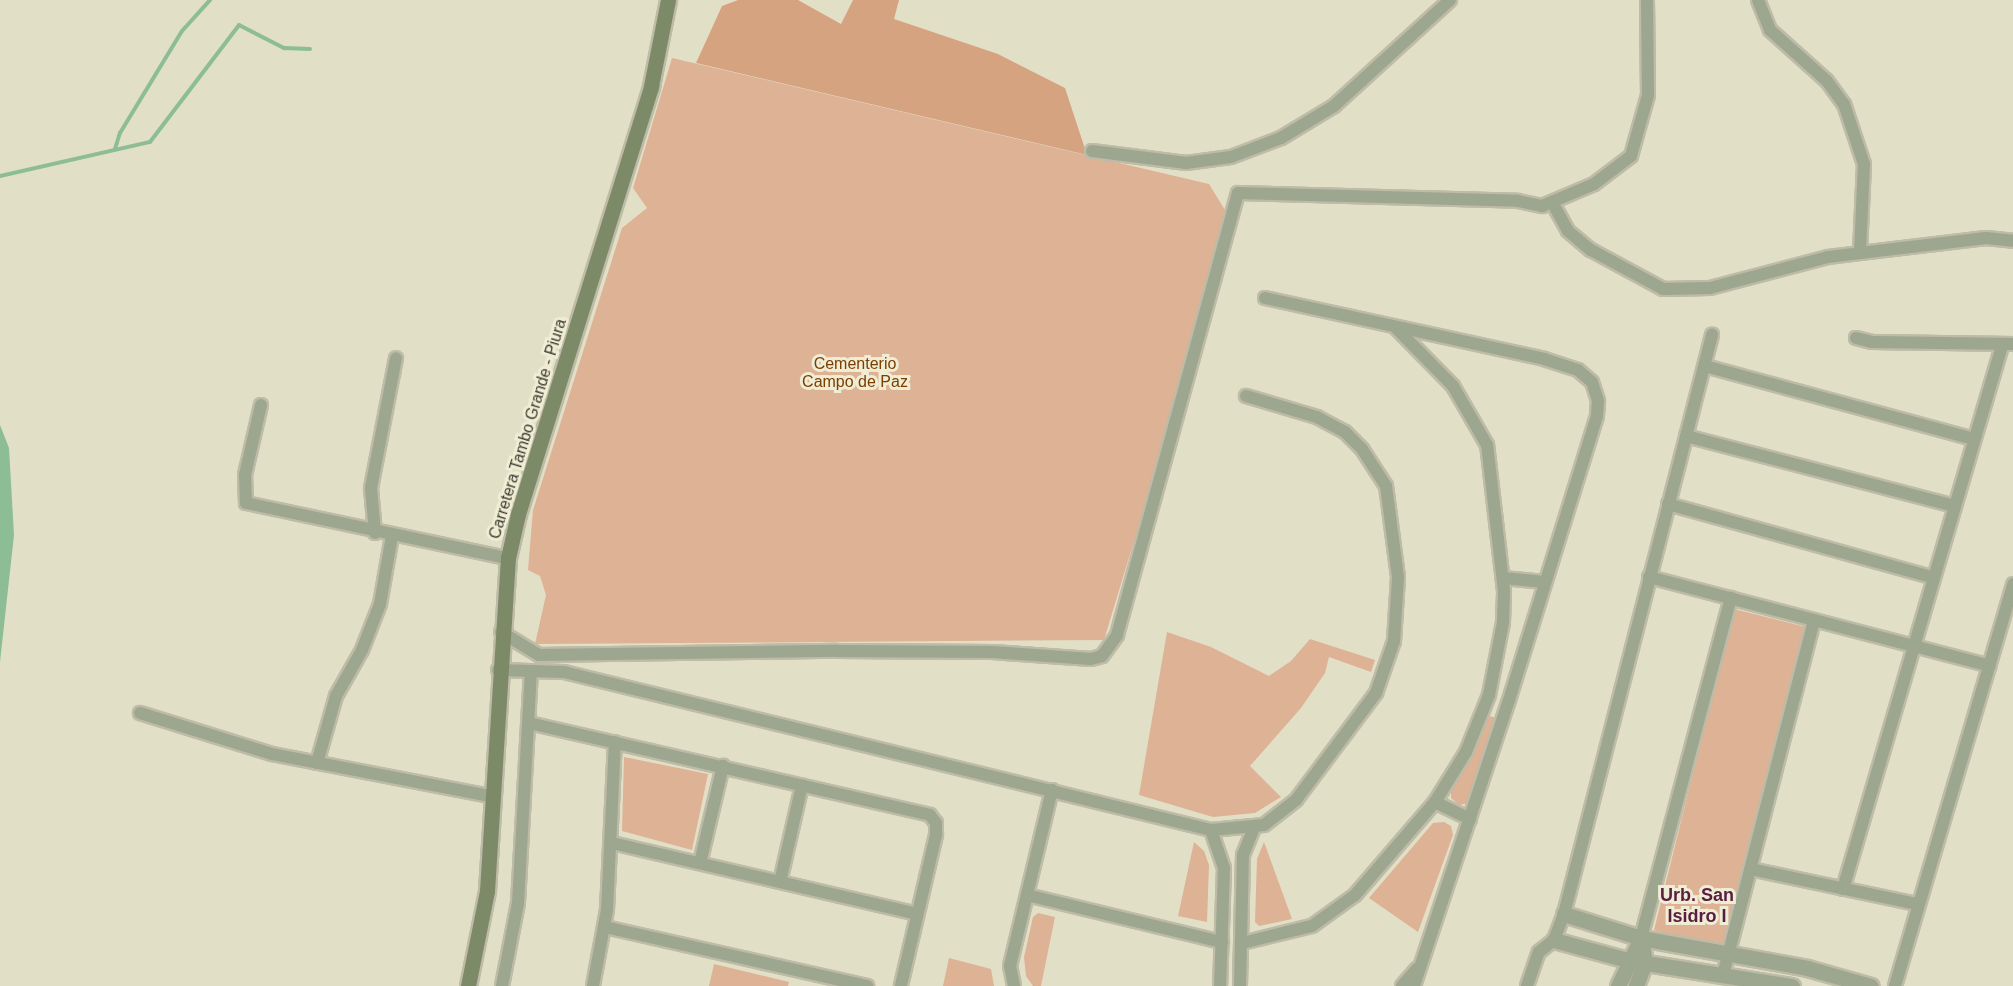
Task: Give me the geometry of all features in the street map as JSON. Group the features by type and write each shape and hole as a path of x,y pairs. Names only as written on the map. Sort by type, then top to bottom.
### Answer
{"main road":[{"name":"Carretera Tambo Grande - Piura","path":"468,986 487,891 498,670 508,558 518,514 651,86 668,0"}],"street":[{"path":"1092,151 1186,163 1231,157 1281,138 1334,106 1450,0"},
{"path":"501,632 539,655 861,651 992,652 1091,659 1102,656 1117,636 1238,194 1518,201 1530,206 1552,202 1594,184 1631,156 1648,95 1647,0"},
{"path":"1758,0 1770,30 1827,81 1844,104 1864,164 1860,253"},
{"path":"1552,202 1568,231 1591,250 1663,289 1710,288 1828,257 1986,238 2013,241"},
{"path":"1265,298 1544,359 1578,370 1592,382 1597,416 1470,819 1414,986"},
{"path":"1242,943 1293,934 1341,908 1435,802 1466,752 1489,695 1503,622 1503,578 1487,445 1479,426 1453,386 1396,328"},
{"path":"1527,986 1539,952 1554,940 1564,914 1712,335"},
{"path":"1843,889 1974,439 2007,345 1872,342 1856,338"},
{"path":"375,533 371,488 396,358"},
{"path":"1704,366 1974,439"},
{"path":"498,670 583,676 1211,830 1254,828 1286,810 1362,717 1390,657 1398,617 1398,597 1392,516 1386,486 1362,449 1345,432 1317,417 1246,396"},
{"path":"261,405 245,476 246,502 375,533 432,540 508,558"},
{"path":"1686,436 1955,506"},
{"path":"1668,504 1934,578"},
{"path":"317,763 336,696 362,650 380,604 392,536"},
{"path":"1649,577 1990,666"},
{"path":"1503,578 1545,582"},
{"path":"1895,986 1917,904 2013,584"},
{"path":"1618,986 1627,960 1641,938 1731,598"},
{"path":"1727,979 1728,955 1814,620"},
{"path":"502,986 518,903 531,671"},
{"path":"140,713 272,754 491,796"},
{"path":"529,723 926,813 934,819 936,835 901,986"},
{"path":"593,986 605,927 612,843 615,742"},
{"path":"700,862 723,766"},
{"path":"780,882 802,785"},
{"path":"1014,986 1010,966 1052,790"},
{"path":"1435,802 1470,819"},
{"path":"1240,986 1244,855 1254,828"},
{"path":"1211,830 1223,859 1221,986"},
{"path":"612,843 916,914"},
{"path":"1751,869 1917,904"},
{"path":"1027,895 1222,942"},
{"path":"1564,914 1641,938 1807,969 1871,986"},
{"path":"605,927 867,986"},
{"path":"1636,986 1645,962 1641,938"},
{"path":"1554,940 1627,960 1727,979 1792,986"},
{"path":"1402,986 1420,966"}],"green space":[{"name":"Cementerio Campo de Paz","path":"672,58 1209,184 1225,210 1158,462 1104,640 535,644 546,595 540,576 528,570 533,510 622,228 647,208 633,188"},
{"path":"1734,609 1808,627 1728,949 1654,930"},
{"path":"1167,632 1211,647 1269,676 1291,661 1310,639 1375,660 1371,672 1329,657 1325,673 1301,708 1250,766 1281,797 1255,813 1213,817 1139,795"},
{"path":"1490,716 1499,719 1469,803 1459,805 1451,798 1451,789"},
{"path":"624,757 708,774 692,850 622,831"},
{"path":"1444,822 1451,826 1453,835 1418,932 1369,898 1433,823"},
{"path":"1194,842 1204,851 1209,865 1207,922 1178,916"},
{"path":"1264,842 1292,919 1259,926 1255,922 1257,859"},
{"path":"1038,913 1055,917 1041,986 1033,986 1026,976 1024,957 1033,917"},
{"path":"949,958 991,969 994,986 943,986"},
{"path":"714,964 789,982 788,986 709,986"}],"shaded area":[{"path":"738,0 798,0 841,24 853,0 899,0 894,19 998,54 1065,88 1087,155 696,63 722,6"},
{"path":"0,425 9,448 14,535 0,662"}],"waterway":[{"path":"115,149 120,133 182,31 210,0"},
{"path":"0,176 150,142 239,25 284,48 310,49"}],"district":[{"name":"Urb. San Isidro I","path":"1697,906"}]}
